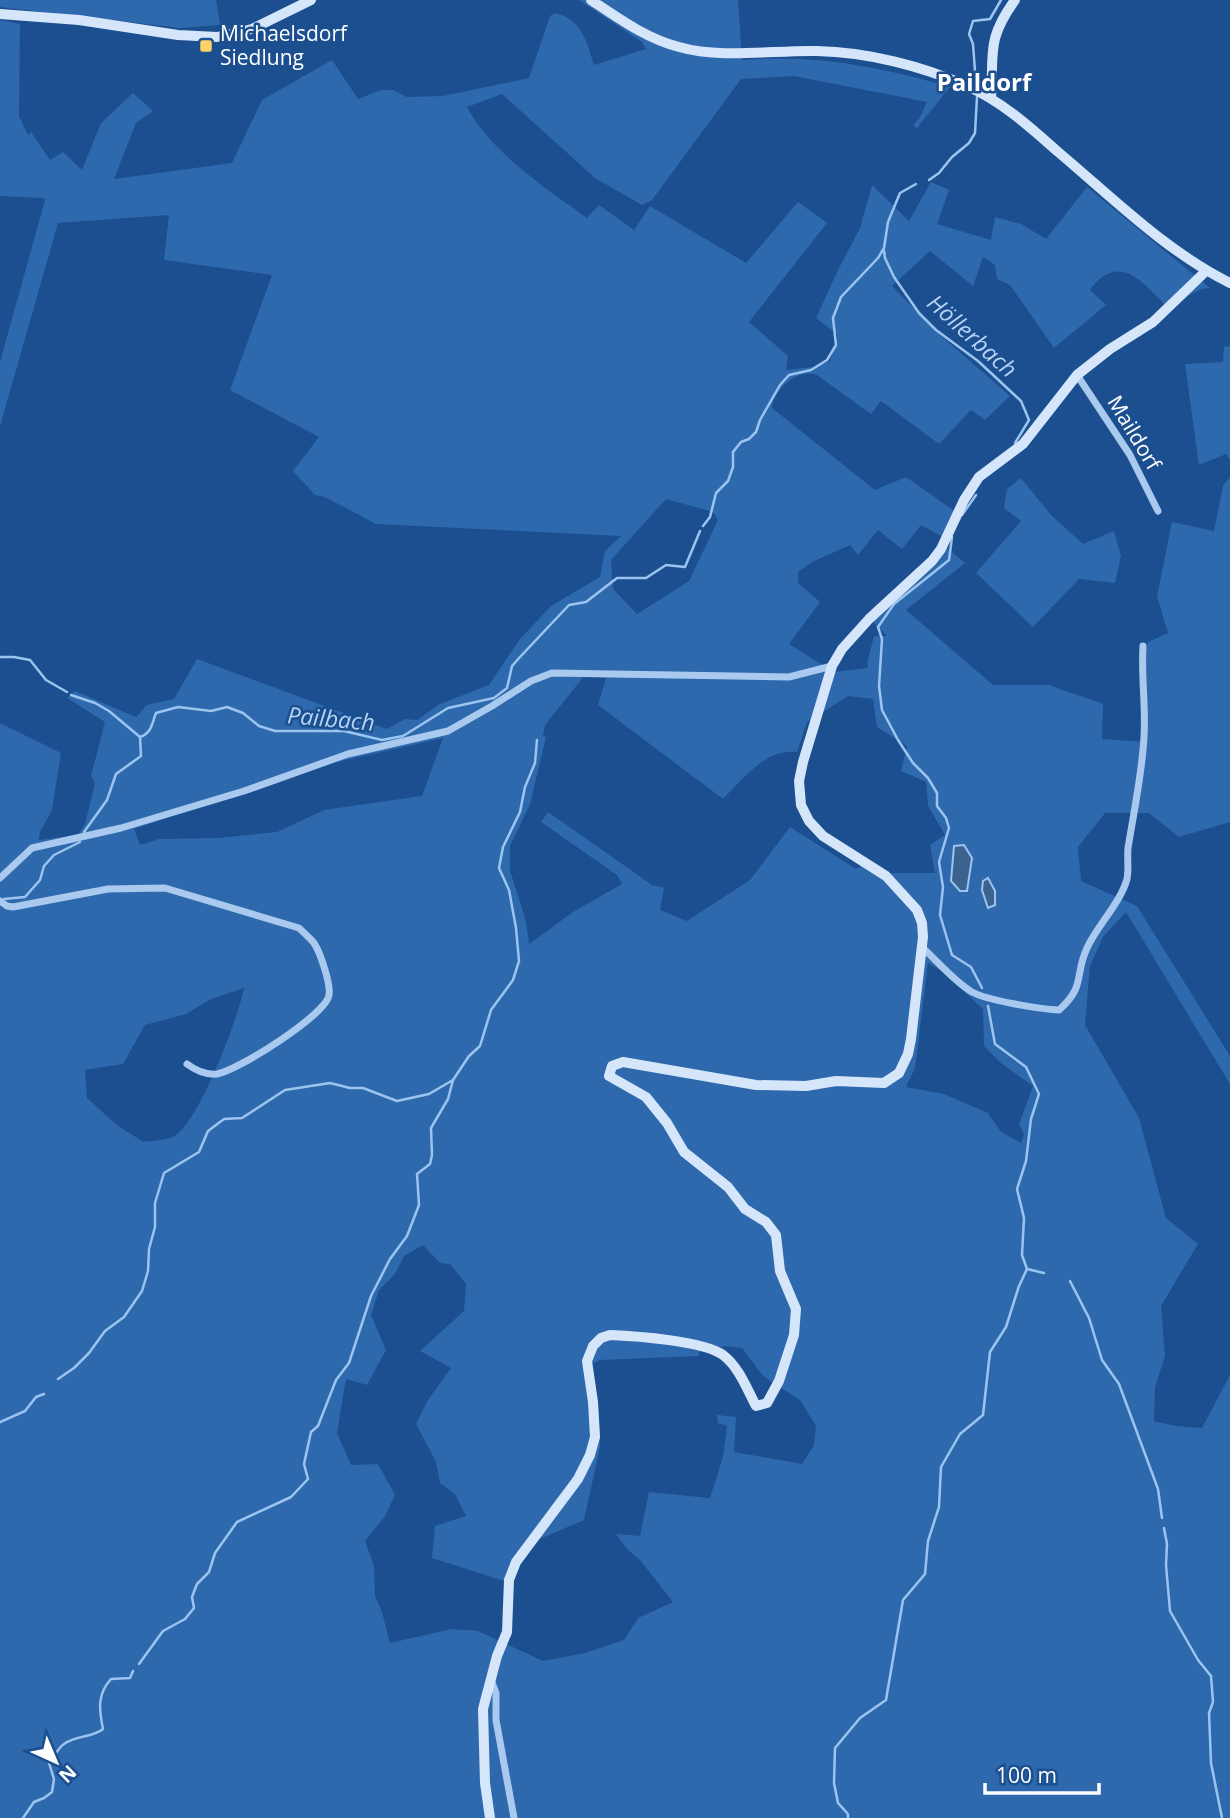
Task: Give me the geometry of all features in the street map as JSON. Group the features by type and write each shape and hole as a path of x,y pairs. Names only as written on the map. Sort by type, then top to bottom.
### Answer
{"street":[{"path":"0,14 92,22 178,35 217,37 252,29 311,0"},
{"path":"591,0 657,40 682,48 711,52 842,52 939,75 991,98 1018,117 1149,231 1206,271 1230,282"},
{"path":"991,98 992,47 1000,21 1015,0"},
{"path":"490,1818 485,1783 483,1709 507,1632 509,1580 516,1562 578,1479 590,1455 595,1437 587,1361 593,1346 601,1338 610,1335 704,1346 723,1355 734,1367 756,1406 767,1403 779,1381 794,1335 796,1309 780,1271 776,1235 766,1222 745,1209 728,1187 684,1153 667,1123 646,1097 609,1076 612,1066 623,1062 756,1085 806,1086 836,1081 884,1083 899,1073 908,1054 922,947 922,923 918,910 886,876 823,836 809,821 801,805 799,781 803,762 832,666 842,649 869,619 932,561 979,477 1023,444 1077,375 1110,349 1153,322 1206,271"},
{"name":"Maildorf","path":"1077,375 1130,455 1158,511"},
{"path":"922,947 972,992 1059,1010 1071,999 1077,988 1084,953 1102,920 1122,892 1128,873 1127,853 1144,737 1141,671 1143,646"},
{"path":"0,877 32,848 121,828 244,791 348,754 448,731 531,681 552,673 789,677 832,666"},
{"path":"0,901 13,907 108,889 165,888 299,928 314,944 326,975 329,995 320,1010 302,1025 237,1066 216,1074 197,1071 187,1064"},
{"path":"491,1679 496,1693 496,1720 514,1818"}],"shaded area":[{"path":"0,0 216,0 220,25 180,28 0,7"},
{"path":"579,0 738,0 742,60 795,59 848,64 950,87 917,128 913,125 927,102 794,76 741,79 652,200 642,205 595,178 502,94 467,107 504,154 587,218 599,205 634,230 650,206 746,263 798,202 827,223 749,322 788,356 786,370 814,367 830,361 838,335 816,318 860,228 872,185 909,221 931,182 949,190 937,224 991,240 995,217 1021,224 1046,239 1087,187 1210,288 1194,293 1171,311 1133,276 1112,272 1101,278 1090,290 1106,305 1054,348 1010,285 997,279 995,265 983,257 973,286 930,251 892,286 939,334 1010,396 985,420 971,410 939,444 881,401 871,414 817,375 802,375 788,382 777,394 772,408 875,490 906,477 960,515 950,541 921,525 902,549 878,530 858,555 850,545 812,562 798,572 798,583 820,602 789,644 834,672 868,668 874,636 887,636 871,620 947,548 965,563 906,610 993,685 1049,685 1103,704 1102,739 1146,742 1146,649 1148,642 1168,633 1157,596 1172,522 1214,531 1223,486 1230,477 1230,822 1179,837 1149,813 1105,813 1078,847 1081,881 1137,906 1230,1056 1230,1084 1126,912 1103,937 1090,966 1085,1025 1139,1118 1166,1218 1198,1244 1161,1306 1165,1356 1155,1387 1154,1421 1202,1428 1230,1375 1230,1818 0,1818 0,723 61,753 52,810 40,832 39,840 78,835 85,824 95,783 91,776 105,722 67,698 75,691 136,717 147,705 174,699 197,659 387,729 405,719 417,720 440,704 489,685 520,639 551,606 600,577 605,551 621,536 376,524 325,497 315,495 293,471 319,437 230,390 272,275 164,260 169,215 58,223 0,426 0,362 45,200 0,196 0,20 20,24 19,116 28,135 31,132 50,160 63,152 82,170 101,123 133,93 153,111 136,123 114,179 232,163 262,100 332,60 358,99 381,90 393,90 407,97 443,96 529,78 550,16 555,13 572,20 577,26 586,40 594,65 646,49 642,42","holes":["666,499 713,512 718,520 689,581 637,614 613,589 611,560","585,675 606,678 598,705 723,799 765,760 785,752 797,752 807,722 848,696 873,699 877,727 907,746 901,771 926,782 928,806 945,835 930,845 935,873 891,873 872,861 856,869 790,827 750,880 687,921 660,910 664,888 652,885 548,812 541,822 617,875 622,884 573,912 529,944 526,921 510,871 510,846 530,804 546,737 543,736 545,725","443,738 422,796 324,810 277,832 218,838 159,839 140,845 134,829 328,764","928,963 943,972 983,1009 984,1046 1002,1064 1033,1086 1019,1124 1024,1134 1021,1143 1001,1132 988,1113 944,1094 906,1087 915,1068","244,988 226,1043 207,1088 186,1125 176,1135 144,1142 118,1126 87,1098 85,1070 123,1064 145,1025 186,1014 211,999","423,1245 440,1263 450,1264 466,1284 464,1311 420,1351 451,1368 428,1400 416,1424 436,1462 440,1483 455,1494 466,1516 435,1526 432,1558 511,1583 533,1542 584,1520 600,1447 599,1412 592,1364 600,1360 699,1356 699,1352 725,1346 742,1348 763,1376 800,1400 816,1426 814,1445 802,1464 734,1452 736,1417 717,1415 718,1423 727,1426 723,1457 710,1498 649,1492 640,1536 616,1534 673,1602 638,1618 624,1640 585,1653 543,1661 478,1631 452,1629 390,1643 375,1596 374,1566 365,1541 385,1516 395,1495 378,1464 351,1465 337,1433 346,1379 367,1385 386,1350 371,1315 379,1290 395,1274 404,1256"]},
{"path":"1230,346 1230,460 1226,454 1199,465 1185,364 1223,362 1224,347"},
{"path":"1021,478 1051,515 1083,544 1114,531 1121,556 1115,583 1079,579 1033,627 976,573 1021,521 1004,508 1007,489"},
{"path":"964,845 972,858 967,891 960,891 951,881 954,846"},
{"path":"988,878 995,891 995,905 988,908 982,890 983,881"}],"waterway":[{"name":"Pailbach","path":"976,84 973,44 969,34 973,21 990,19 1001,0"},
{"name":"Pailbach","path":"929,180 969,143 975,133 977,97"},
{"name":"Pailbach","path":"703,526 710,517 716,493 728,481 733,467 733,452 741,442 756,432 780,385 789,375 811,370 827,360 836,345 833,318 841,297 878,258 884,248 888,222 900,193 916,184"},
{"name":"Höllerbach","path":"884,251 894,277 919,313 936,330 978,361 1021,401 1029,420 1015,443"},
{"name":"Höllerbach","path":"962,515 976,495"},
{"name":"Pailbach","path":"140,737 149,730 156,713 178,707 211,711 227,707 243,713 259,726 275,731 344,731 382,740 403,736 448,708 494,698 507,688 512,666 569,605 586,602 617,578 646,578 666,565 685,567 700,531"},
{"name":"Höllerbach","path":"952,537 949,560 894,604 878,627 882,639 879,686 882,710 913,763 928,778 937,793 937,806 946,818 949,828 939,862 943,887 940,915 952,955 971,967 982,988"},
{"name":"Pailbach","path":"0,657 30,660 46,680 67,692"},
{"name":"Pailbach","path":"71,695 109,711 140,737"},
{"path":"84,832 107,800 116,774 141,756 140,737"},
{"path":"139,1664 163,1631 185,1619 194,1608 192,1597 197,1584 209,1572 215,1553 237,1522 291,1497 308,1479 304,1464 311,1432 318,1426 336,1380 349,1363 371,1296 390,1259 407,1236 419,1205 417,1174 430,1164 431,1128 448,1099 453,1080 469,1056 480,1046 491,1010 513,980 519,961 509,890 499,868 503,847 520,812 525,787 535,763 537,740"},
{"path":"4,899 25,897 40,880 44,866 54,855 80,842"},
{"name":"Höllerbach","path":"848,1818 848,1814 838,1803 834,1783 835,1748 860,1718 886,1700 903,1600 925,1574 928,1541 939,1507 941,1467 960,1434 983,1415 990,1352 1006,1327 1027,1269 1022,1255 1024,1218 1017,1189 1026,1161 1031,1119 1039,1094 1026,1067 995,1044 988,1006"},
{"path":"58,1379 74,1368 105,1331 124,1317 142,1291 155,1227 155,1203 164,1173 199,1152 208,1131 224,1119 242,1118 285,1090 330,1083 363,1088 397,1101 429,1094 453,1080"},
{"path":"1027,1269 1044,1273"},
{"path":"1070,1281 1089,1318 1102,1360 1119,1384 1158,1489 1162,1518"},
{"path":"0,1422 25,1411 36,1397 44,1394"},
{"path":"1164,1528 1170,1611 1198,1660 1211,1676 1211,1763 1222,1818"},
{"path":"23,1818 34,1802 52,1792 54,1779 49,1763 60,1748 69,1741 103,1729 100,1702 106,1685 111,1679 130,1678 133,1671"}],"place":[{"name":"Michaelsdorf Siedlung","path":"206,46"}],"district":[{"name":"Paildorf","path":"984,83"}]}
